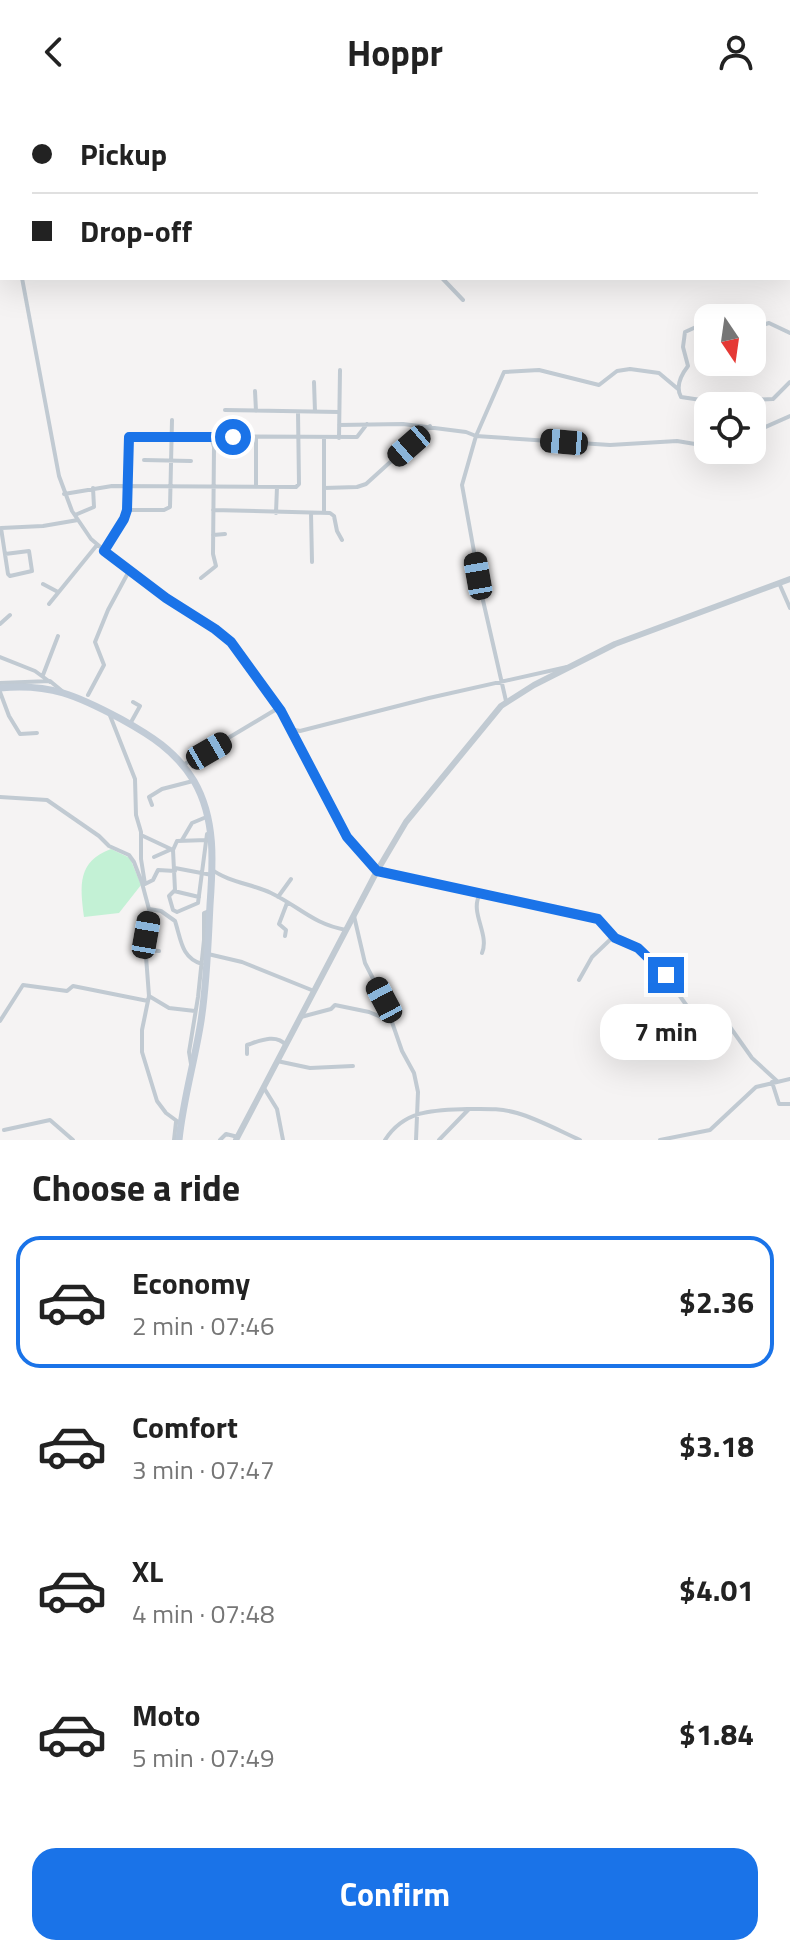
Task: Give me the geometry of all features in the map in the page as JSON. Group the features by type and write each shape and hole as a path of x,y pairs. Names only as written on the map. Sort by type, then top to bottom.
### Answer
{"main road":[{"path":"0,688 50,685 130,724 163,745 183,765 205,805 211,832 208,857 212,872 206,940 208,954 193,1066 176,1140"}],"street":[{"path":"22,280 64,494 76,517 104,551 228,639 290,729 347,837 377,871 598,919 614,936 638,948 661,969 690,1010 730,1027 751,1057 774,1081 779,1104 790,1104"},
{"path":"444,280 463,300"},
{"path":"766,324 790,333"},
{"path":"678,389 681,375 688,366 683,347 685,332 694,328"},
{"path":"339,438 340,370"},
{"path":"506,701 463,492 464,476 476,436 507,371 539,370 599,385 617,371 659,373 678,389 682,398 696,400 727,396 748,400 772,399 790,382"},
{"path":"314,382 315,412"},
{"path":"255,391 256,411"},
{"path":"225,410 339,412"},
{"path":"64,494 127,486 296,487 299,484 298,412"},
{"path":"766,427 790,416"},
{"path":"127,510 167,510 170,507 172,420"},
{"path":"104,551 127,510 129,437 357,437 368,423"},
{"path":"339,425 430,426 476,436 610,445 677,441 694,444"},
{"path":"324,488 366,484 430,426"},
{"path":"201,578 216,566 213,554 214,447 211,436"},
{"path":"256,437 256,488"},
{"path":"324,438 324,513"},
{"path":"144,460 191,461"},
{"path":"276,513 277,487"},
{"path":"5,554 29,551 32,571 10,576 5,554 0,528 43,526 76,517 94,507 93,488"},
{"path":"213,510 333,514 342,540"},
{"path":"311,513 312,562"},
{"path":"213,535 225,534"},
{"path":"49,604 97,545"},
{"path":"88,695 104,665 95,642 129,571"},
{"path":"220,1140 226,1134 237,1138 377,871 412,814 506,701 620,642 790,579"},
{"path":"779,583 790,608"},
{"path":"43,584 58,592"},
{"path":"0,624 10,615"},
{"path":"43,675 58,636"},
{"path":"0,657 43,675 50,685"},
{"path":"290,729 300,731 502,679 573,666"},
{"path":"0,688 5,708 20,734 37,733"},
{"path":"130,724 140,706 133,702"},
{"path":"183,765 277,708"},
{"path":"109,713 135,779 136,815 149,909 145,950 148,999 142,1030 143,1060 157,1101 178,1122"},
{"path":"152,805 149,797 162,789 193,781"},
{"path":"0,797 46,799 53,803 109,846 129,855 144,884"},
{"path":"170,916 198,904 203,864 208,857 205,805"},
{"path":"182,840 192,823 204,818"},
{"path":"141,835 172,849"},
{"path":"154,857 172,849 177,841 207,840"},
{"path":"172,849 175,869 173,891 169,896 173,910 179,912"},
{"path":"203,864 212,872 278,897 322,924 346,930"},
{"path":"144,884 153,880 158,870 212,872"},
{"path":"278,897 291,879"},
{"path":"173,891 199,897"},
{"path":"480,894 476,904 484,944"},
{"path":"285,936 286,930 279,924 287,903"},
{"path":"149,909 170,916 176,922 181,947 191,960 202,964"},
{"path":"354,916 365,963 414,1073 418,1092 416,1140"},
{"path":"579,980 592,956 614,936"},
{"path":"0,1021 23,985 67,991 73,986 148,999 169,1008 199,1011 206,940"},
{"path":"145,950 159,951"},
{"path":"208,954 242,962 314,991"},
{"path":"301,1017 329,1010 335,1005 373,1013 393,1022"},
{"path":"247,1054 247,1045 261,1040 277,1039 286,1045"},
{"path":"277,1061 310,1068 353,1066"},
{"path":"660,1140 710,1130 756,1087 790,1079"},
{"path":"264,1088 277,1109 283,1140"},
{"path":"385,1140 394,1127 417,1113 487,1108 516,1113 580,1140"},
{"path":"439,1140 469,1109"},
{"path":"4,1130 50,1120 73,1140"}],"green space":[{"path":"111,849 130,858 141,885 119,913 84,917 82,885 86,868 100,854"}],"route":[{"path":"233,437 129,437 127,510 104,551 231,642 281,711 347,837 377,871 598,919 615,938 638,948 666,975"}]}
